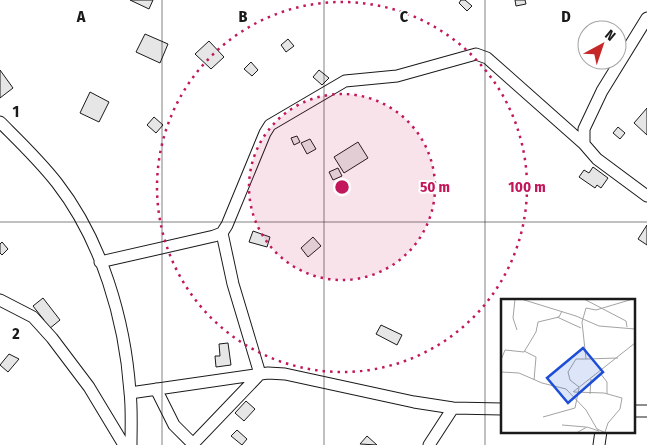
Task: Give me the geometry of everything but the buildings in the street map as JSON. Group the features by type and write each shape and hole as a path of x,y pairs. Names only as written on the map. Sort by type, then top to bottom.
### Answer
{"street":[{"path":"584,144 584,129 602,91 647,18"},
{"path":"100,262 222,233 270,125 345,81 397,76 476,54 487,58 584,144 597,159 647,196"},
{"path":"0,122 58,185 85,227 100,262 122,332 126,354 130,393 131,445"},
{"path":"222,233 233,284 260,374"},
{"path":"0,300 33,317 52,338 89,387 124,445"},
{"path":"130,393 260,374 285,374 414,402 453,408 501,409"},
{"path":"156,389 174,426 193,445 260,374"},
{"path":"430,445 453,408"},
{"path":"634,412 647,412"},
{"path":"599,445 601,432"}]}
